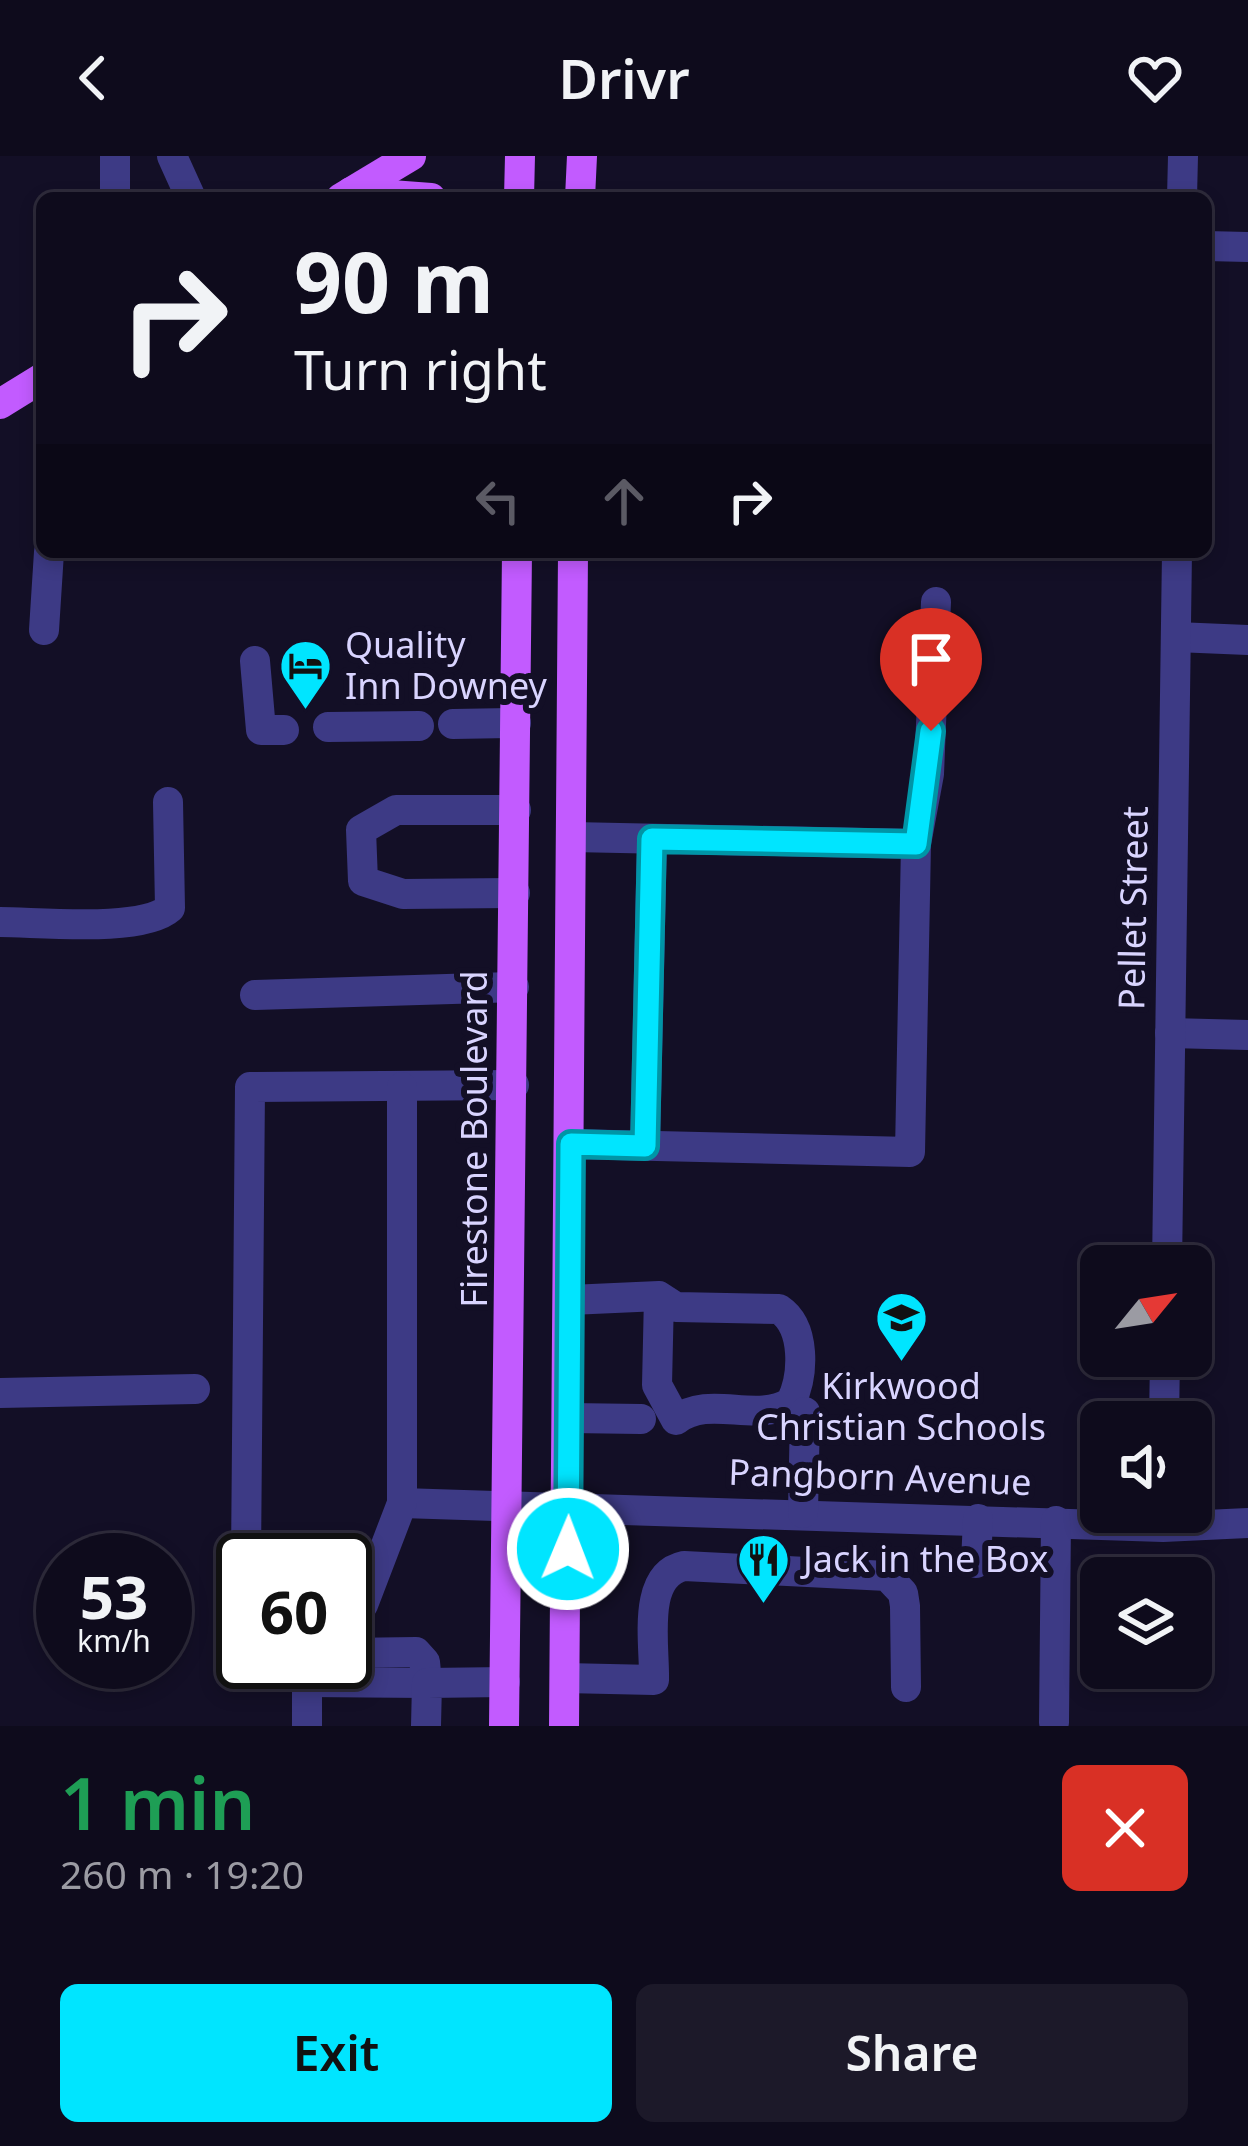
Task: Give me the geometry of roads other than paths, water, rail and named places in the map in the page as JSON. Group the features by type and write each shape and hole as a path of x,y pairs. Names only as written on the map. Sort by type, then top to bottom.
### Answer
{"main road":[{"path":"351,192 411,156"},
{"path":"519,192 520,156"},
{"path":"580,192 582,156"},
{"path":"0,404 36,385"},
{"name":"Firestone Boulevard","path":"504,1726 517,558"},
{"path":"564,1726 570,1418 573,558"}],"street":[{"path":"115,156 115,192"},
{"path":"172,156 188,192"},
{"path":"1182,192 1183,156"},
{"path":"1212,246 1248,247"},
{"path":"44,630 49,558"},
{"name":"Pellet Street","path":"1167,1245 1177,558"},
{"path":"571,1144 910,1152 916,844 929,774 936,602"},
{"path":"1176,637 1248,640"},
{"path":"255,661 261,730 284,730"},
{"path":"454,724 516,723"},
{"path":"328,727 419,726"},
{"path":"0,922 133,921 162,915 170,908 168,802"},
{"path":"515,893 403,895 363,881 362,830 396,810 516,810"},
{"path":"572,837 916,844"},
{"path":"645,1146 652,839"},
{"path":"255,994 514,987"},
{"path":"1170,1033 1248,1035"},
{"path":"246,1533 250,1088 514,1085"},
{"path":"372,1581 402,1503 402,1087"},
{"path":"570,1300 658,1296 676,1307 767,1307 787,1314 797,1332 799,1362 791,1402 766,1410 695,1408 676,1420 657,1384 658,1296"},
{"path":"0,1393 195,1388"},
{"path":"803,1513 805,1412"},
{"path":"570,1418 641,1419"},
{"name":"Pangborn Avenue","path":"402,1503 1080,1521"},
{"path":"976,1563 978,1519"},
{"path":"1054,1722 1056,1521"},
{"name":"Pangborn Avenue","path":"1212,1521 1248,1523"},
{"path":"565,1678 654,1680 656,1588 666,1573 684,1566 887,1576 903,1593 906,1687"},
{"path":"372,1653 416,1652 425,1662 426,1726"},
{"path":"372,1678 505,1682"},
{"path":"307,1689 307,1726"}],"place":[{"name":"Quality Inn Downey","path":"306,712"},
{"name":"Kirkwood Christian Schools","path":"901,1364"},
{"name":"Jack in the Box","path":"764,1605"}]}
